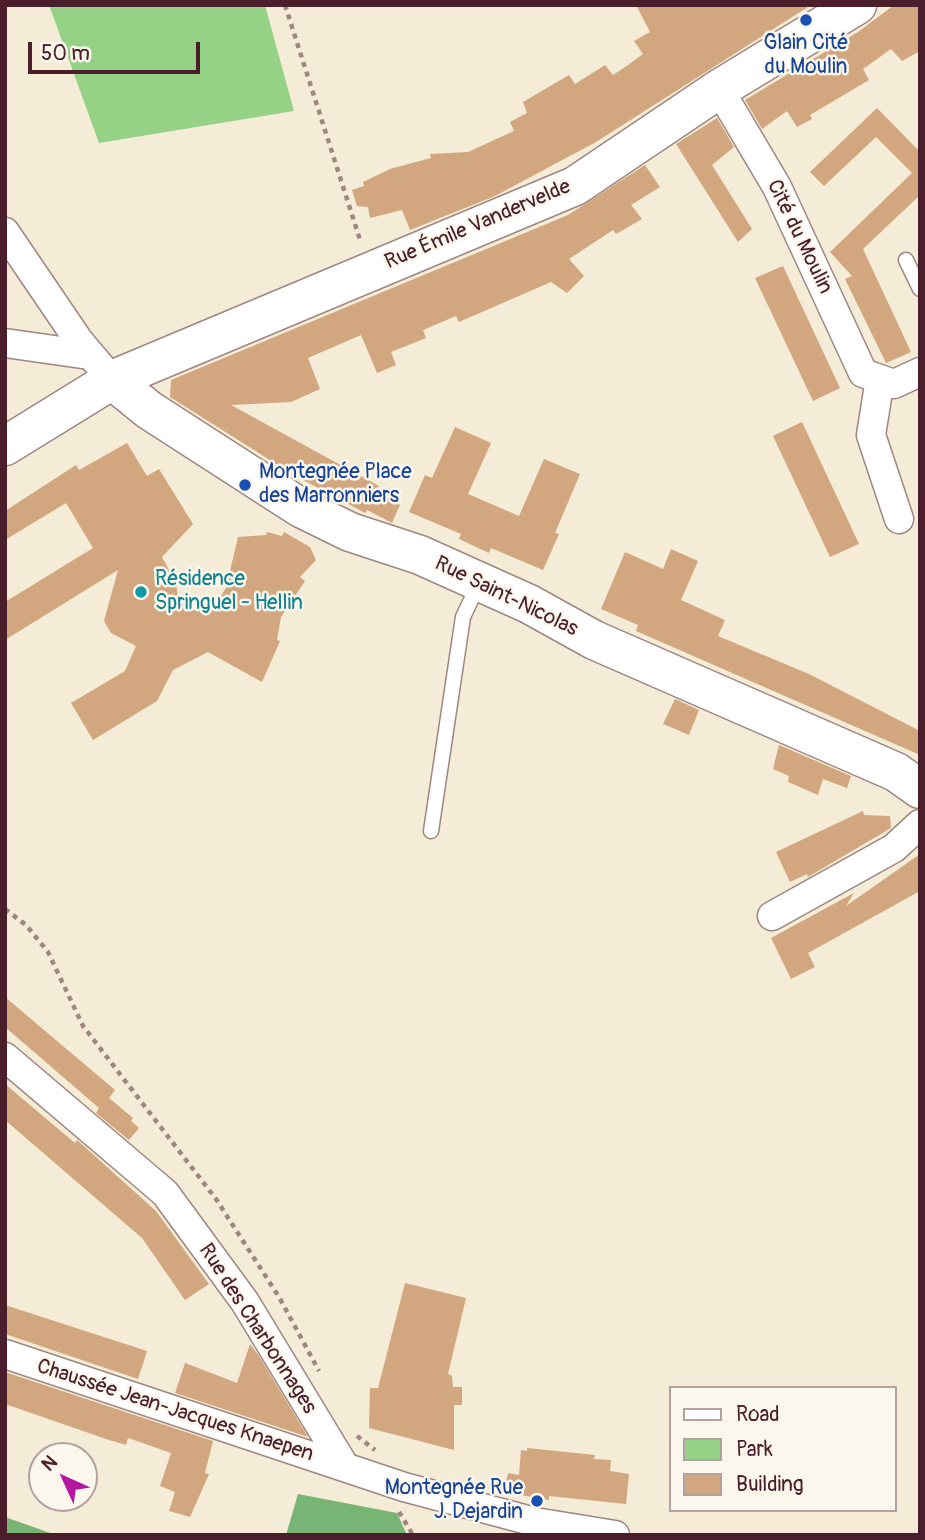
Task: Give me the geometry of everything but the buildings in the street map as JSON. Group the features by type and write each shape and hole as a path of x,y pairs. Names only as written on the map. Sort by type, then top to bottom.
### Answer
{"main road":[{"name":"Rue Émile Vandervelde","path":"5,446 101,367 370,271 575,186 719,89 857,5"},
{"name":"Rue Saint-Nicolas","path":"101,367 149,410 295,505 349,532 420,555 529,604 594,640 896,772 919,795"}],"street":[{"name":"Cité du Moulin","path":"719,89 777,187 863,373 880,379"},
{"path":"5,232 101,367"},
{"path":"5,343 101,367"},
{"path":"899,519 870,435 880,379 894,384 920,372"},
{"path":"772,916 894,848 919,795"},
{"name":"Rue des Charbonnages","path":"5,1057 164,1193 245,1303 345,1467"},
{"name":"Chaussée Jean-Jacques Knaepen","path":"5,1354 404,1488 535,1528 615,1535"}],"lane":[{"path":"906,260 920,289"},
{"path":"431,831 463,617 479,582"}],"path":[{"path":"285,5 370,271"},
{"path":"5,909 26,925 48,952 83,1026 216,1199 279,1297 323,1379"},
{"path":"352,1430 378,1452"},
{"path":"404,1488 396,1508 413,1535"}],"green space":[{"path":"49,5 265,5 294,111 99,143"},
{"path":"298,1494 397,1513 407,1535 286,1535"},
{"path":"5,1517 56,1535 5,1535"}],"place":[{"name":"Glain Cité du Moulin","path":"806,20"},
{"name":"Montegnée Place des Marronniers","path":"245,485"},
{"name":"Résidence Springuel - Hellin","path":"141,592"},
{"name":"Montegnée Rue J. Dejardin","path":"537,1501"}]}
